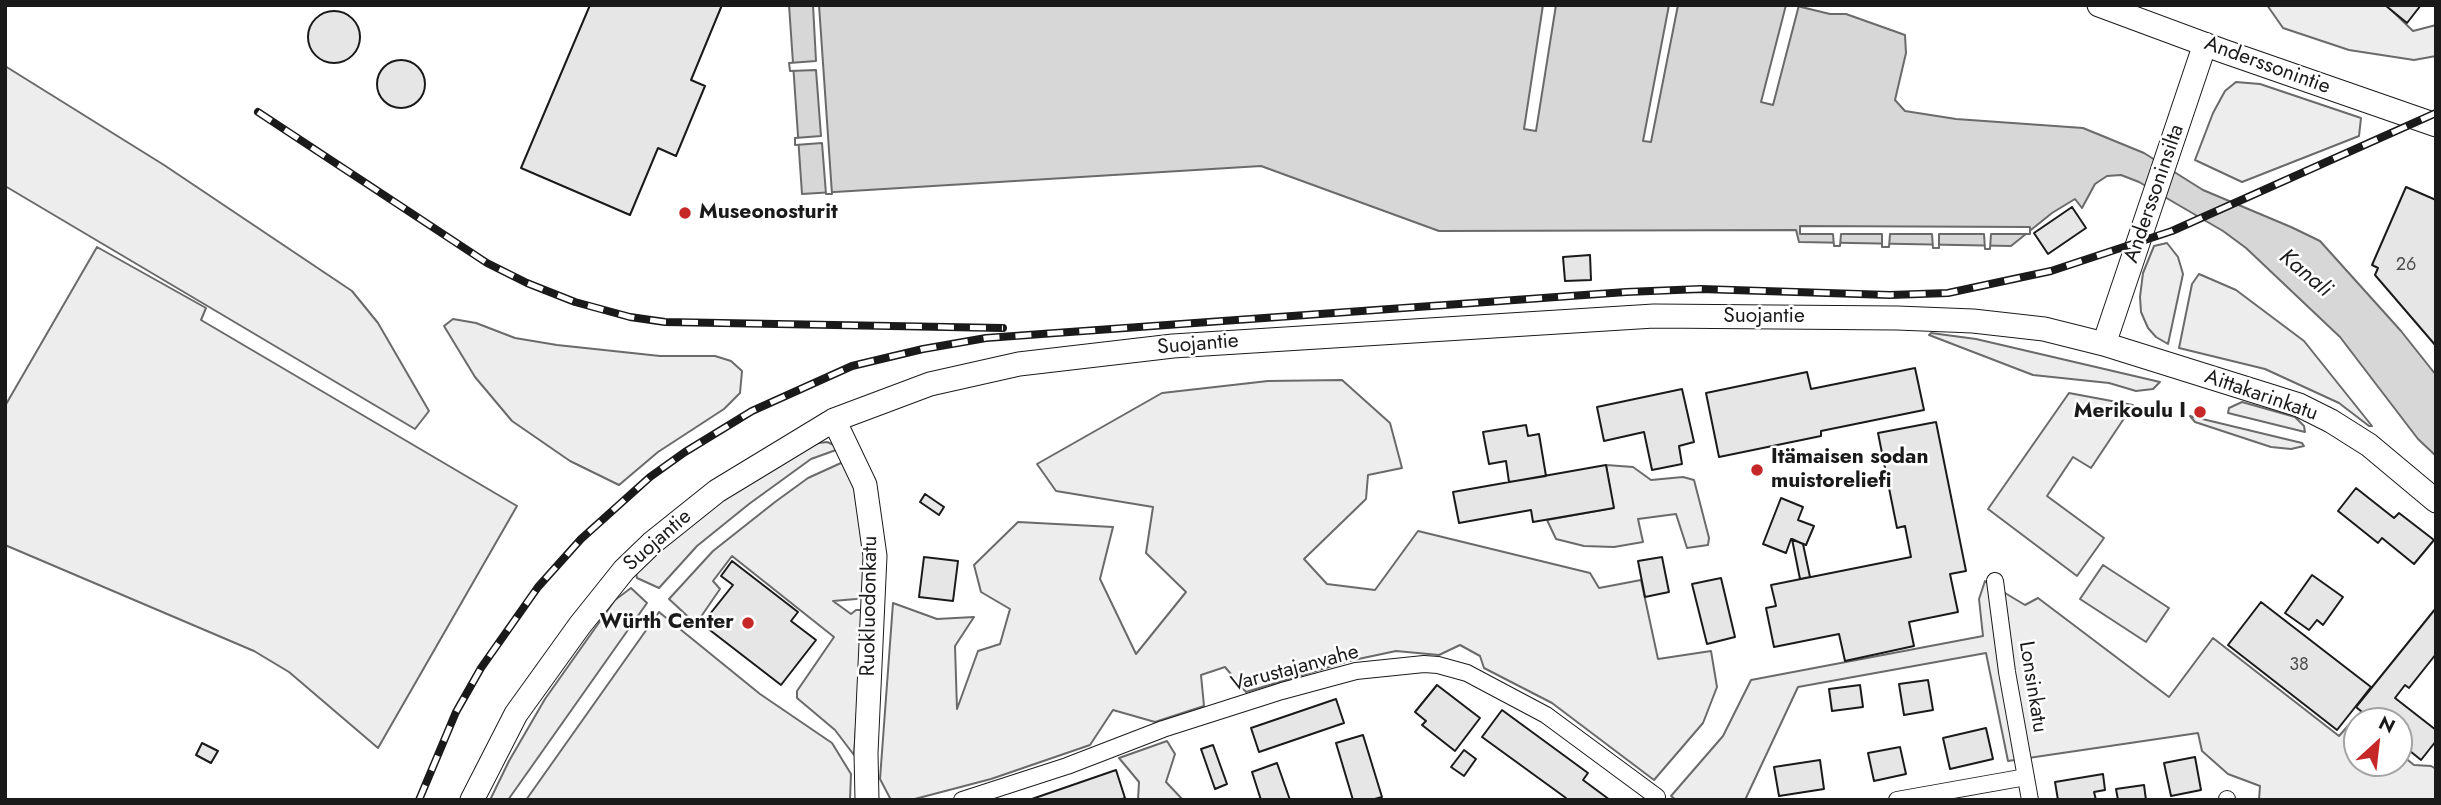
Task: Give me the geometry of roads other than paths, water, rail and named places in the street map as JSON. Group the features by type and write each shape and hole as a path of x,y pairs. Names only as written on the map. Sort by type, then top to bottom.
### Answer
{"street":[{"name":"Anderssonintie","path":"2099,5 2436,125"},
{"name":"Anderssoninsilta","path":"2104,344 2205,44"},
{"name":"Suojantie","path":"472,800 516,714 536,684 624,570 652,543 718,491 834,420 930,384 1019,364 1173,346 1654,316 1973,321 2044,329 2104,344"},
{"name":"Aittakarinkatu","path":"2104,344 2299,405 2369,445 2436,501"},
{"name":"Ruokluodonkatu","path":"834,420 865,485 875,556 866,753 867,800"},
{"name":"Lonsinkatu","path":"1995,581 2007,672 2031,800"},
{"name":"Varustajanvahe","path":"962,800 1067,766 1163,729 1282,691 1356,671 1424,664 1466,673 1546,715 1657,797"},
{"path":"1897,800 2026,777"}],"water":[{"name":"Kanali","path":"789,5 1793,5 1830,14 1846,14 1905,35 1906,53 1895,100 1905,111 1956,119 2083,128 2144,153 2203,190 2320,241 2401,331 2436,375 2436,456 2418,439 2340,337 2246,248 2223,231 2139,182 2121,175 2107,176 2095,184 2082,208 2075,199 2052,213 2011,246 1799,242 1796,230 1439,231 1261,166 802,194"}],"railway":[{"path":"258,112 487,263 575,302 630,317 665,322 1003,328"},
{"path":"419,800 456,712 481,668 538,587 581,539 650,477 685,452 752,411 852,366 923,349 986,338 1626,292 1701,289 1890,295 1948,293 2051,271 2172,231 2436,113"}],"place":[{"name":"Museonosturit","path":"685,213"},
{"name":"Merikoulu I","path":"2200,412"},
{"name":"Itämaisen sodan muistoreliefi","path":"1757,470"},
{"name":"Würth Center","path":"748,623"}]}
